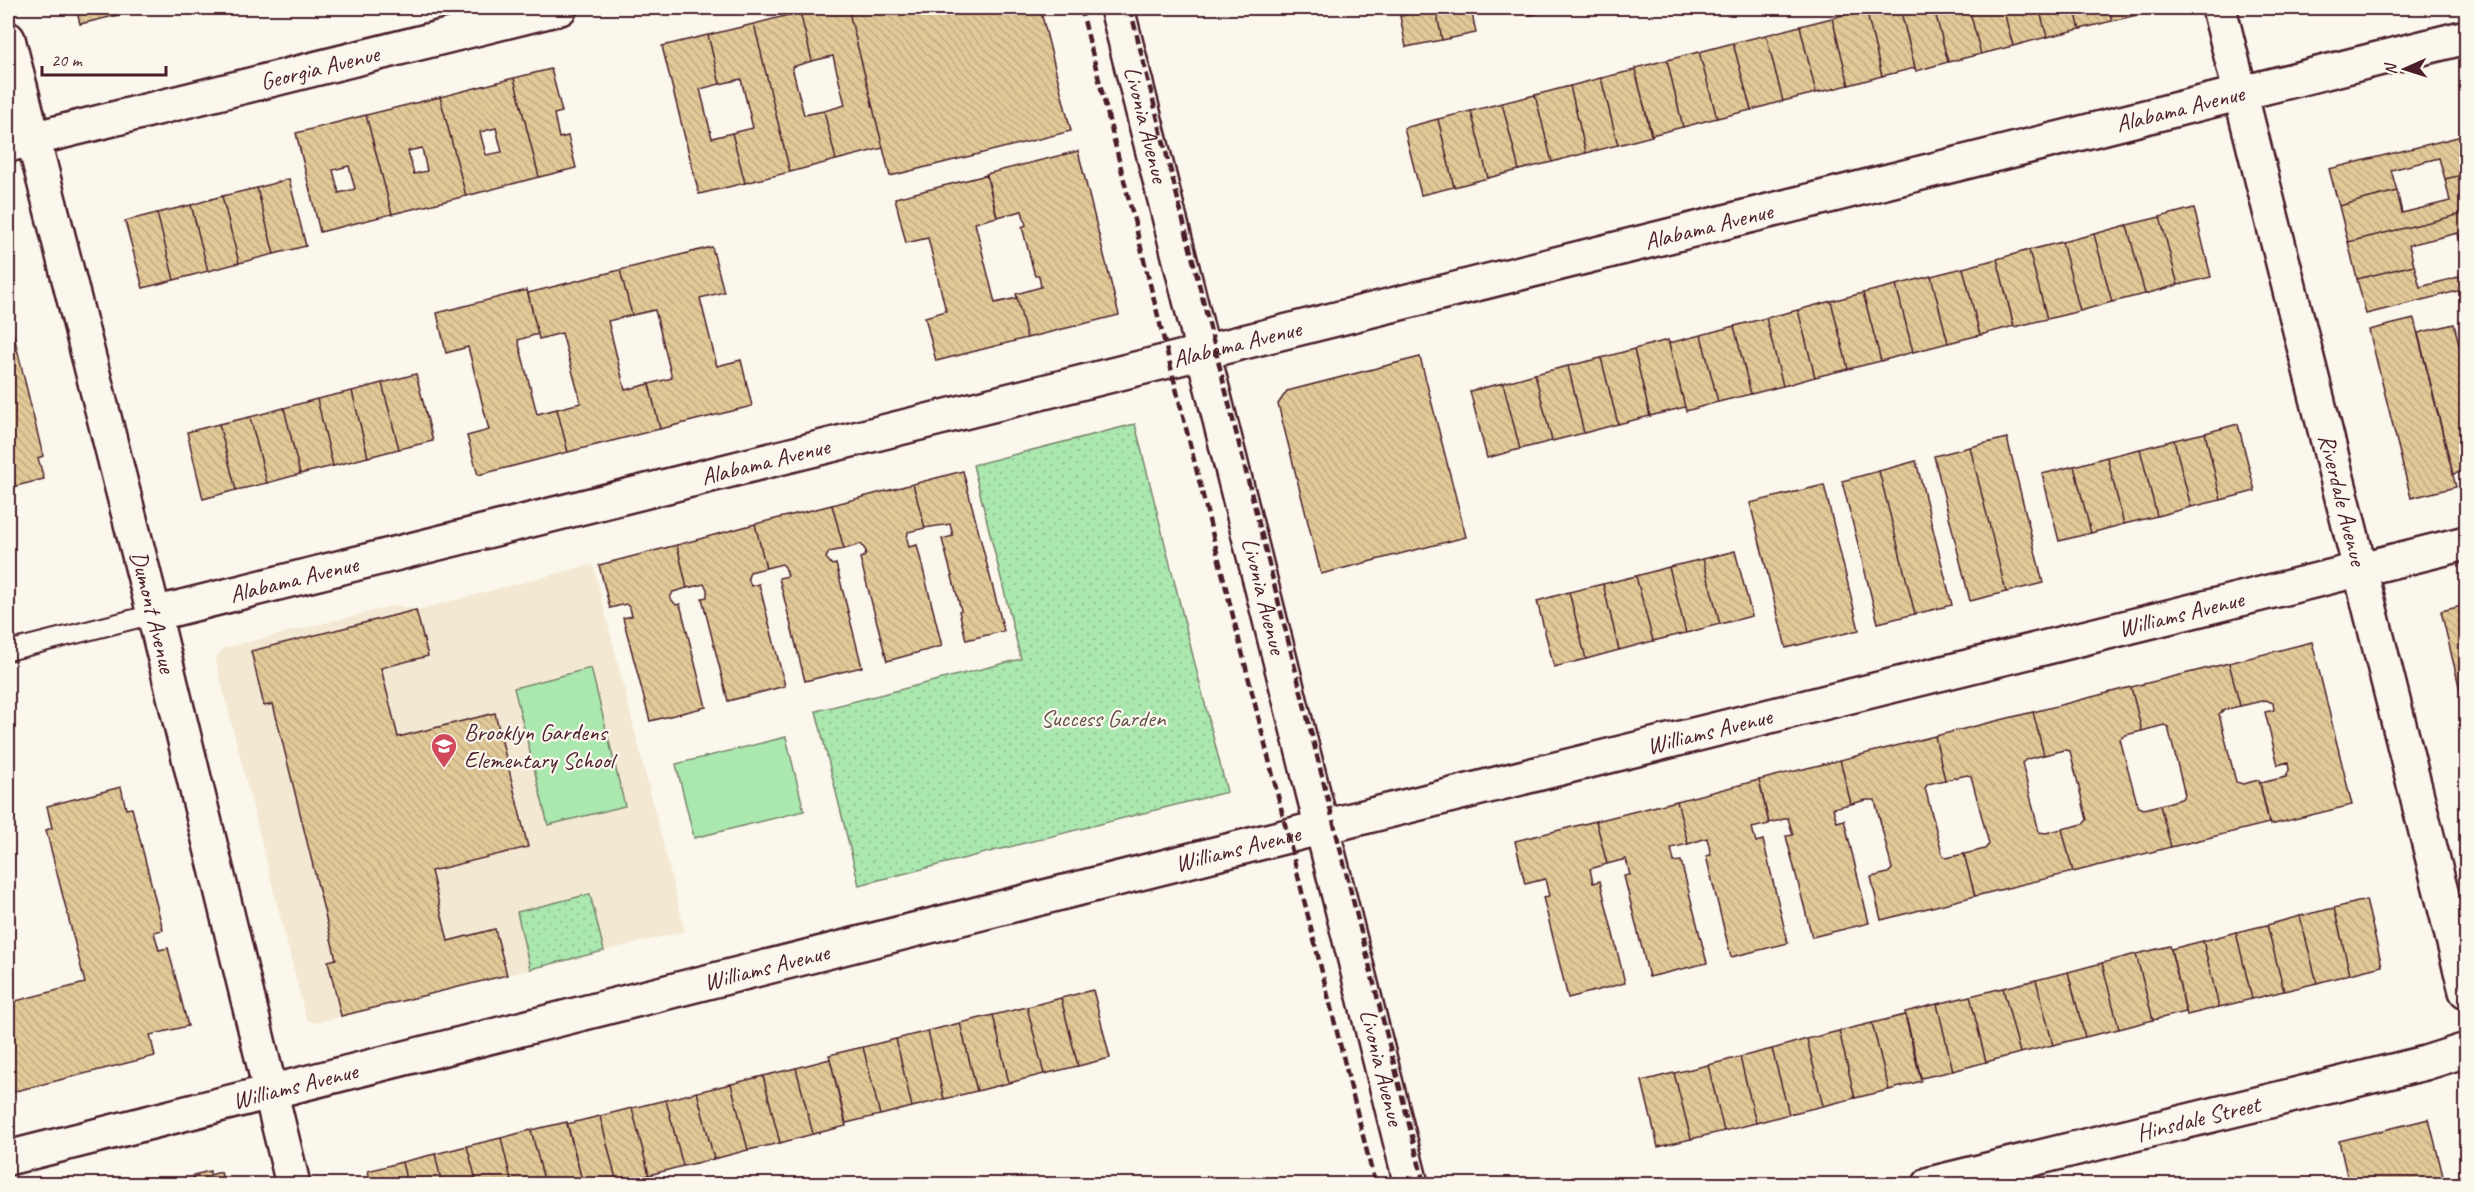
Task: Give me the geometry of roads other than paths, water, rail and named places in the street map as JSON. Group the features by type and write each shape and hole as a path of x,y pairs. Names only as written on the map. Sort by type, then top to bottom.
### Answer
{"street":[{"name":"Georgia Avenue","path":"20,142 560,8"},
{"name":"Livonia Avenue","path":"1117,8 1410,1185"},
{"name":"Riverdale Avenue","path":"2219,8 2466,991"},
{"name":"Alabama Avenue","path":"154,614 2466,37"},
{"name":"Dumont Avenue","path":"8,39 20,142 154,614 293,1185"},
{"name":"Williams Avenue","path":"8,1158 2466,543"},
{"name":"Hinsdale Street","path":"1930,1185 2425,1063 2466,1050"}],"lane":[{"name":"Alabama Avenue","path":"8,651 154,614"}],"railway":[{"path":"1081,8 1375,1184"},
{"path":"1130,8 1424,1184"}],"place":[{"name":"Brooklyn Gardens Elementary School","path":"444,769"}],"park label":[{"name":"Success Garden","path":"1103,718"}]}
